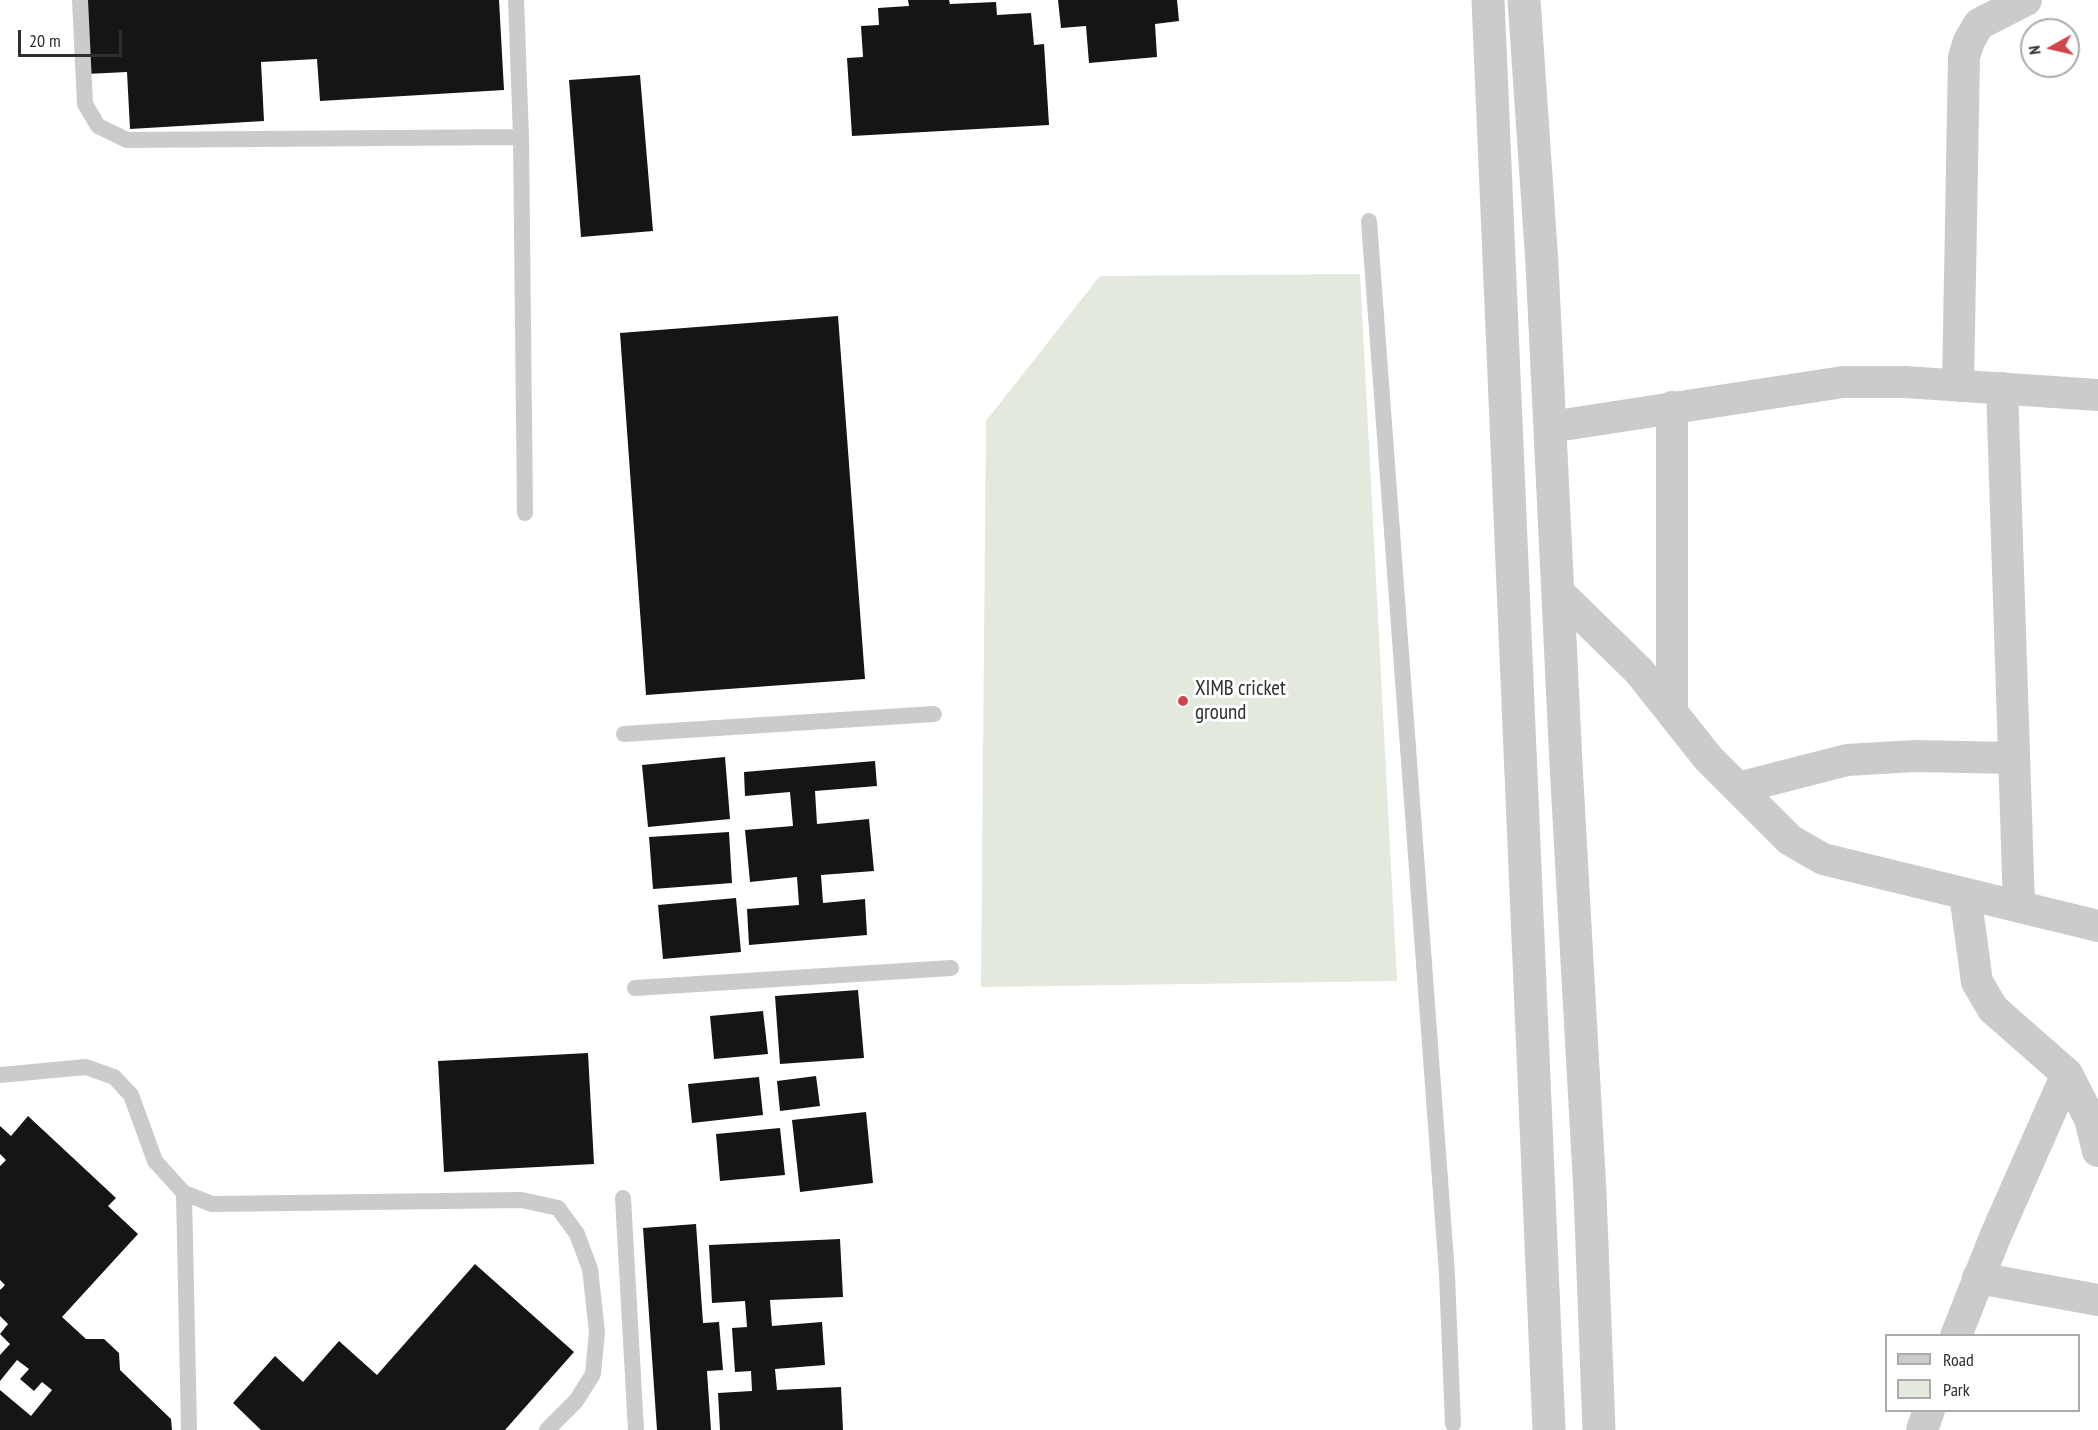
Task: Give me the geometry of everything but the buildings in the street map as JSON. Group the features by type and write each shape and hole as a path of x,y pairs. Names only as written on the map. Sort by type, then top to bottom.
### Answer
{"street":[{"path":"1488,0 1549,1430"},
{"path":"1524,0 1550,427 1590,1193 1599,1430"},
{"path":"1958,386 1964,57 1979,24 2026,0"},
{"path":"1550,427 1843,382 2097,390"},
{"path":"2002,388 2019,906"},
{"path":"1672,407 1672,712"},
{"path":"1558,592 1639,671 1708,758 1790,840 1823,859 2098,926"},
{"path":"1738,788 1846,760 1916,756 2014,758"},
{"path":"1965,894 1977,982 1993,1009 2067,1074 2091,1119 2098,1151"},
{"path":"1956,1334 1978,1278 2067,1074"},
{"path":"1978,1278 2098,1300"},
{"path":"1922,1430 1928,1412"}],"lane":[{"path":"80,0 86,104 98,126 127,140 520,137"},
{"path":"516,0 525,513"},
{"path":"1369,221 1447,1274 1453,1424"},
{"path":"624,734 934,714"},
{"path":"635,988 951,968"},
{"path":"0,1075 86,1067 114,1077 131,1095 155,1161 184,1193 212,1204 522,1200 558,1208 577,1234 590,1269 597,1332 593,1374 576,1401 547,1430"},
{"path":"184,1193 189,1430"},
{"path":"623,1198 636,1430"}],"green space":[{"name":"XIMB cricket ground","path":"1360,274 1397,981 981,987 986,421 1100,276"}],"place":[{"name":"XIMB cricket ground","path":"1183,701"}]}
